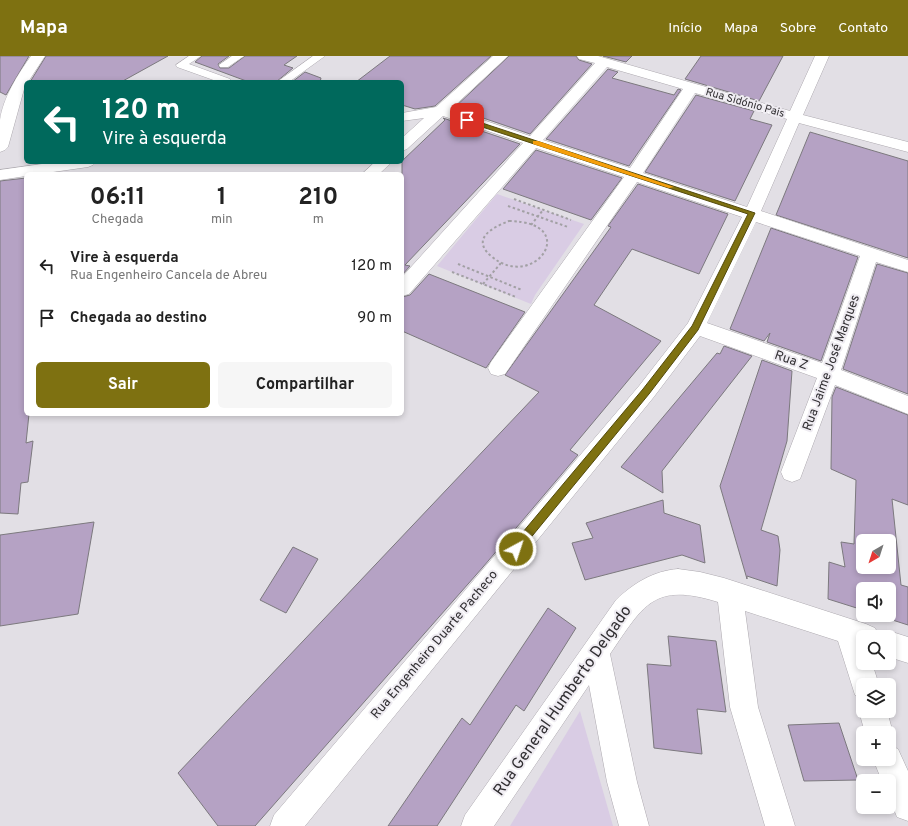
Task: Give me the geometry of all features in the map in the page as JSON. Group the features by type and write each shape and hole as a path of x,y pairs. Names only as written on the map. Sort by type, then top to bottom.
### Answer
{"street":[{"path":"0,147 8,117 29,67 38,56"},
{"path":"404,144 501,56"},
{"name":"Rua Sidónio Pais","path":"584,56 794,118 908,147"},
{"name":"Rua Engenheiro Duarte Pacheco","path":"285,826 641,398 696,327 752,213 822,56"},
{"path":"404,287 604,62"},
{"path":"498,368 634,175 691,88"},
{"path":"404,117 441,111 908,266"},
{"path":"0,175 74,164"},
{"path":"372,172 382,164"},
{"name":"Rua Jaime José Marques","path":"792,472 829,374 870,253"},
{"name":"Rua Z","path":"696,327 829,374 908,405"},
{"name":"Rua General Humberto Delgado","path":"476,826 625,609 651,588 668,582 684,582 730,593 856,634"},
{"path":"730,593 744,707 780,826"},
{"path":"896,646 908,650"},
{"path":"596,651 622,782 634,826"},
{"path":"891,766 908,806"}],"lane":[{"path":"196,56 181,65 222,80"},
{"path":"224,65 239,56"},
{"path":"285,80 320,56"}],"path":[{"path":"489,190 596,229"},
{"path":"505,205 573,228"},
{"path":"531,225 543,210"},
{"path":"519,221 531,225 545,235 548,242 548,250 543,257 535,262 524,265 513,266 501,263 493,260 482,247 482,240 485,232 499,223 519,221"},
{"path":"426,261 541,307"},
{"path":"484,284 501,263"},
{"path":"456,264 529,293"}],"shaded area":[{"path":"497,194 584,224 535,295 531,304 437,266"},
{"path":"580,711 613,826 510,826"}],"building":[{"path":"0,56 29,56 6,95 0,92"},
{"path":"46,56 168,56 125,80 31,80"},
{"path":"202,56 229,56 218,64 220,68 229,68 245,56 297,56 284,65 293,68 278,80 244,80 195,62"},
{"path":"390,56 491,56 435,106 415,109 404,106 404,80 359,80"},
{"path":"509,56 576,56 579,60 592,64 530,134 454,108"},
{"path":"603,56 632,56 626,62"},
{"path":"701,56 783,56 759,101 685,79"},
{"path":"608,69 618,72 612,78 674,95 678,89 681,90 629,166 546,139"},
{"path":"305,72 321,78 320,80 295,80"},
{"path":"696,95 754,111 750,119 772,125 735,201 645,172"},
{"path":"443,118 520,144 405,265 410,266 404,273 404,172 402,172 402,164 404,164 404,159 445,120"},
{"path":"810,132 908,161 908,258 776,215"},
{"path":"536,150 622,178 591,220 503,189"},
{"path":"24,178 24,416 29,416 26,443 33,441 28,482 21,483 18,514 0,513 0,181"},
{"path":"638,184 728,214 699,274 632,249 594,305 661,341 570,450 578,455 483,567 255,826 218,826 178,773 539,392 505,375 611,227 608,226"},
{"path":"771,228 858,257 821,361 767,342 770,333 764,341 730,329"},
{"path":"877,264 908,273 908,394 843,369"},
{"path":"429,274 525,312 486,368 404,332 404,296 410,295"},
{"path":"724,346 752,356 662,471 663,493 621,467 717,353 720,354"},
{"path":"762,360 792,371 787,441 761,530 778,536 780,550 777,586 747,576 747,579 720,486"},
{"path":"836,387 908,415 908,505 892,499 896,534 856,534 856,574 896,574 896,537 901,585 908,587 908,625 896,621 896,582 856,582 856,608 828,599 829,562 845,567 841,542 854,544 856,480 831,469 832,397"},
{"path":"663,500 664,513 700,525 705,563 682,555 585,580 572,543 593,538 586,523"},
{"path":"94,522 78,614 0,626 0,535"},
{"path":"293,547 318,559 286,613 260,600"},
{"path":"548,608 576,628 524,711 516,705 437,826 388,826 462,718 470,725"},
{"path":"668,636 716,641 726,712 697,709 702,754 654,748 647,664 671,666"},
{"path":"839,723 856,774 856,780 804,781 788,725"}],"slow traffic":[{"path":"536,143 671,187"}],"route":[{"path":"467,120 752,213 696,327 646,392 516,549"}]}
